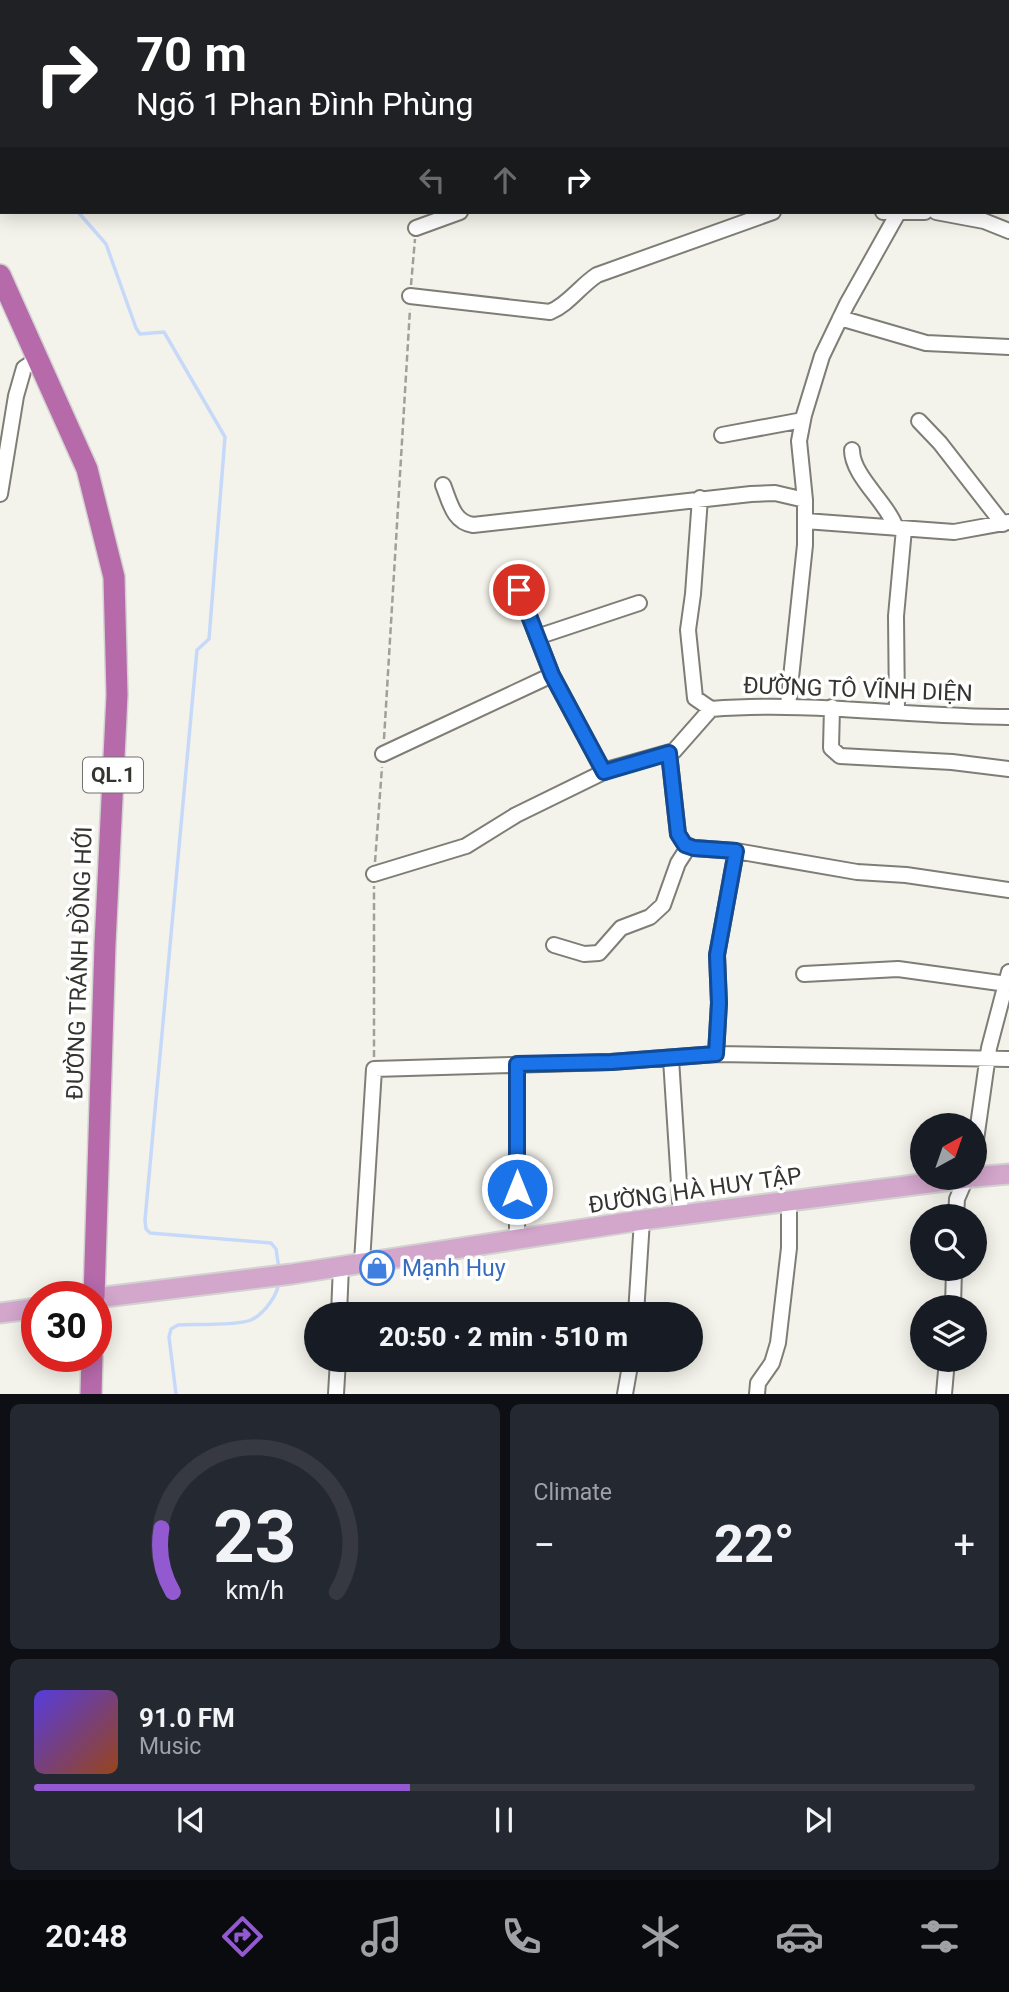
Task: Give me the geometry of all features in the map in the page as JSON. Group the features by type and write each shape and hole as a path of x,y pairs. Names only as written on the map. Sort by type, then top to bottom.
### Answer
{"highway":[{"name":"ĐƯỜNG TRÁNH ĐỒNG HỚI","path":"0,275 87,469 114,577 117,695 105,944 95,1281"},
{"path":"91,1394 92,1372"}],"main road":[{"path":"987,1176 1009,1174"},
{"name":"ĐƯỜNG HÀ HUY TẬP","path":"112,1296 292,1274 642,1220 910,1186"},
{"path":"0,1313 21,1310"}],"street":[{"path":"416,228 454,214"},
{"path":"410,296 550,312 560,308 584,283 597,275 767,214"},
{"path":"788,706 805,545 805,500 799,441 803,420 813,380 840,318 897,214"},
{"path":"947,214 984,221 1009,231"},
{"path":"840,318 926,344 1009,346"},
{"path":"0,494 16,396 24,368 36,360"},
{"path":"722,435 803,420"},
{"path":"805,521 954,532 1006,523 919,421"},
{"path":"852,450 854,464 900,529 896,617 897,711"},
{"path":"443,485 458,519 463,524 473,525 700,498 775,493 805,500"},
{"path":"700,498 688,629 695,698 711,709"},
{"path":"519,590 552,675 604,772"},
{"path":"537,637 639,603"},
{"path":"383,754 552,675"},
{"path":"832,707 831,748 840,756 952,762 1009,769"},
{"name":"ĐƯỜNG TÔ VĨNH DIỆN","path":"669,753 674,751 711,709 832,707 949,717 1009,717"},
{"path":"374,874 466,846 516,815 604,772 669,753 678,834 685,845 857,872 906,875 1009,890"},
{"path":"554,945 584,954 599,953 621,928 656,913 663,905 678,863 689,846"},
{"path":"716,1054 719,1003 717,955 736,851"},
{"path":"804,974 898,969 1008,978 987,1060 980,1113"},
{"path":"362,1262 374,1069 671,1059 716,1054 1009,1059"},
{"path":"671,1059 681,1215"},
{"path":"516,1240 517,1064"},
{"path":"757,1394 758,1383 772,1363 778,1343 789,1248 789,1202"},
{"path":"637,1302 642,1220"},
{"path":"340,1302 341,1266"},
{"path":"336,1394 337,1372"},
{"path":"625,1394 629,1372"},
{"path":"944,1394 946,1372"}],"path":[{"path":"374,1069 374,874 416,228"}],"waterway":[{"path":"80,214 106,244 136,328 140,334 164,332 225,437 209,639 197,650 146,1229 150,1233 271,1243 276,1249 279,1269"},
{"path":"176,1394 169,1337 171,1329 178,1325 226,1324 251,1320 270,1303 279,1280"}],"place":[{"name":"Mạnh Huy","path":"377,1268"}],"route":[{"path":"517,1189 517,1064 671,1059 716,1054 719,1003 717,955 736,851 685,845 678,834 669,753 604,772 562,697 519,590"}]}
